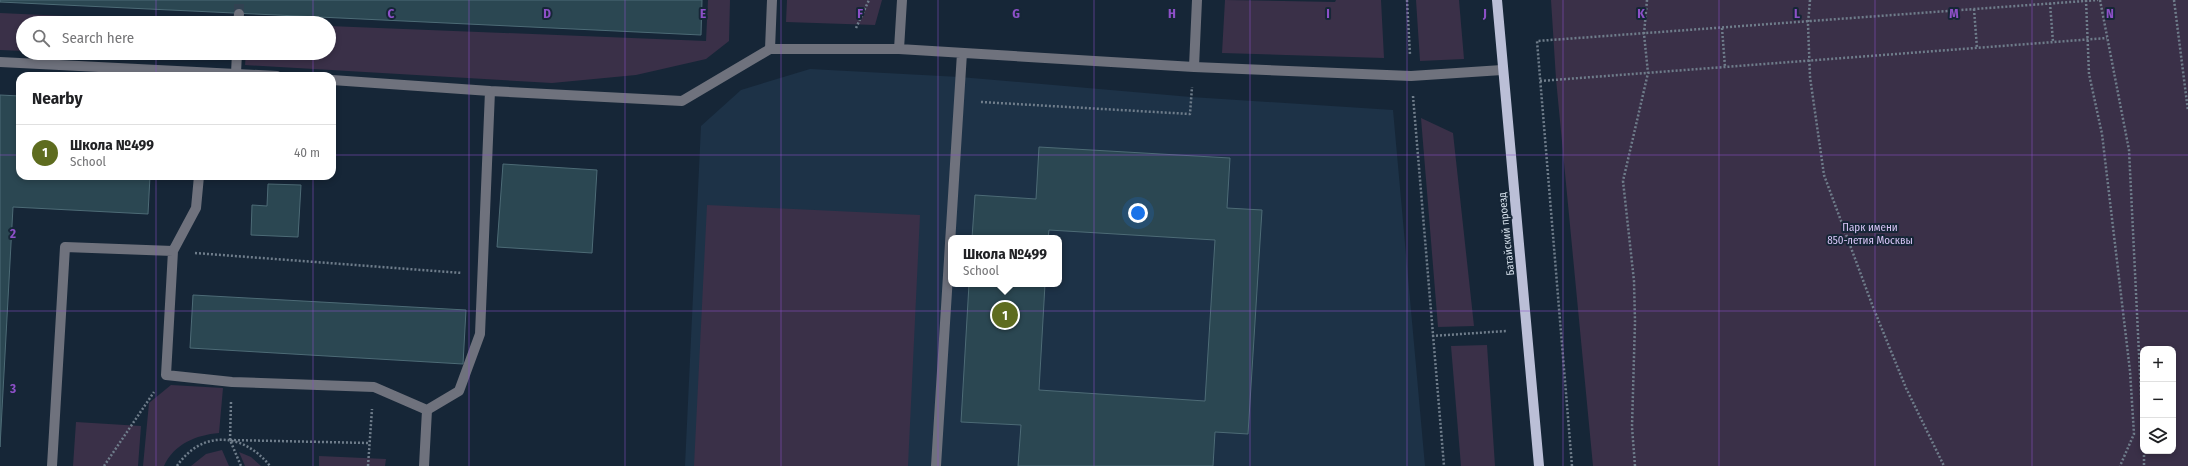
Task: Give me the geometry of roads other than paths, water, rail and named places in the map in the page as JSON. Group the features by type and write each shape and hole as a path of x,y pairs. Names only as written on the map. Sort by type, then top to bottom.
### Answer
{"main road":[{"name":"Батайский проезд","path":"1496,0 1539,466"}],"lane":[{"path":"770,49 772,0"},
{"path":"899,49 902,0"},
{"path":"1194,67 1197,0"},
{"path":"336,80 490,91 682,101 770,49 899,49 1194,67 1411,76 1502,70"},
{"path":"950,235 962,53"},
{"path":"236,72 237,60"},
{"path":"0,62 175,72"},
{"path":"427,410 459,391 480,334 481,275 490,91"},
{"path":"199,180 196,208 173,251 166,375 232,382 374,387 427,410"},
{"path":"52,466 65,247 173,251"},
{"path":"936,466 948,267"},
{"path":"424,466 427,410"}],"tunnel":[{"path":"239,0 239,14"}],"place":[{"name":"Школа №499","path":"1005,315"}],"park label":[{"name":"Парк имени 850-летия Москвы","path":"1870,233"}]}
